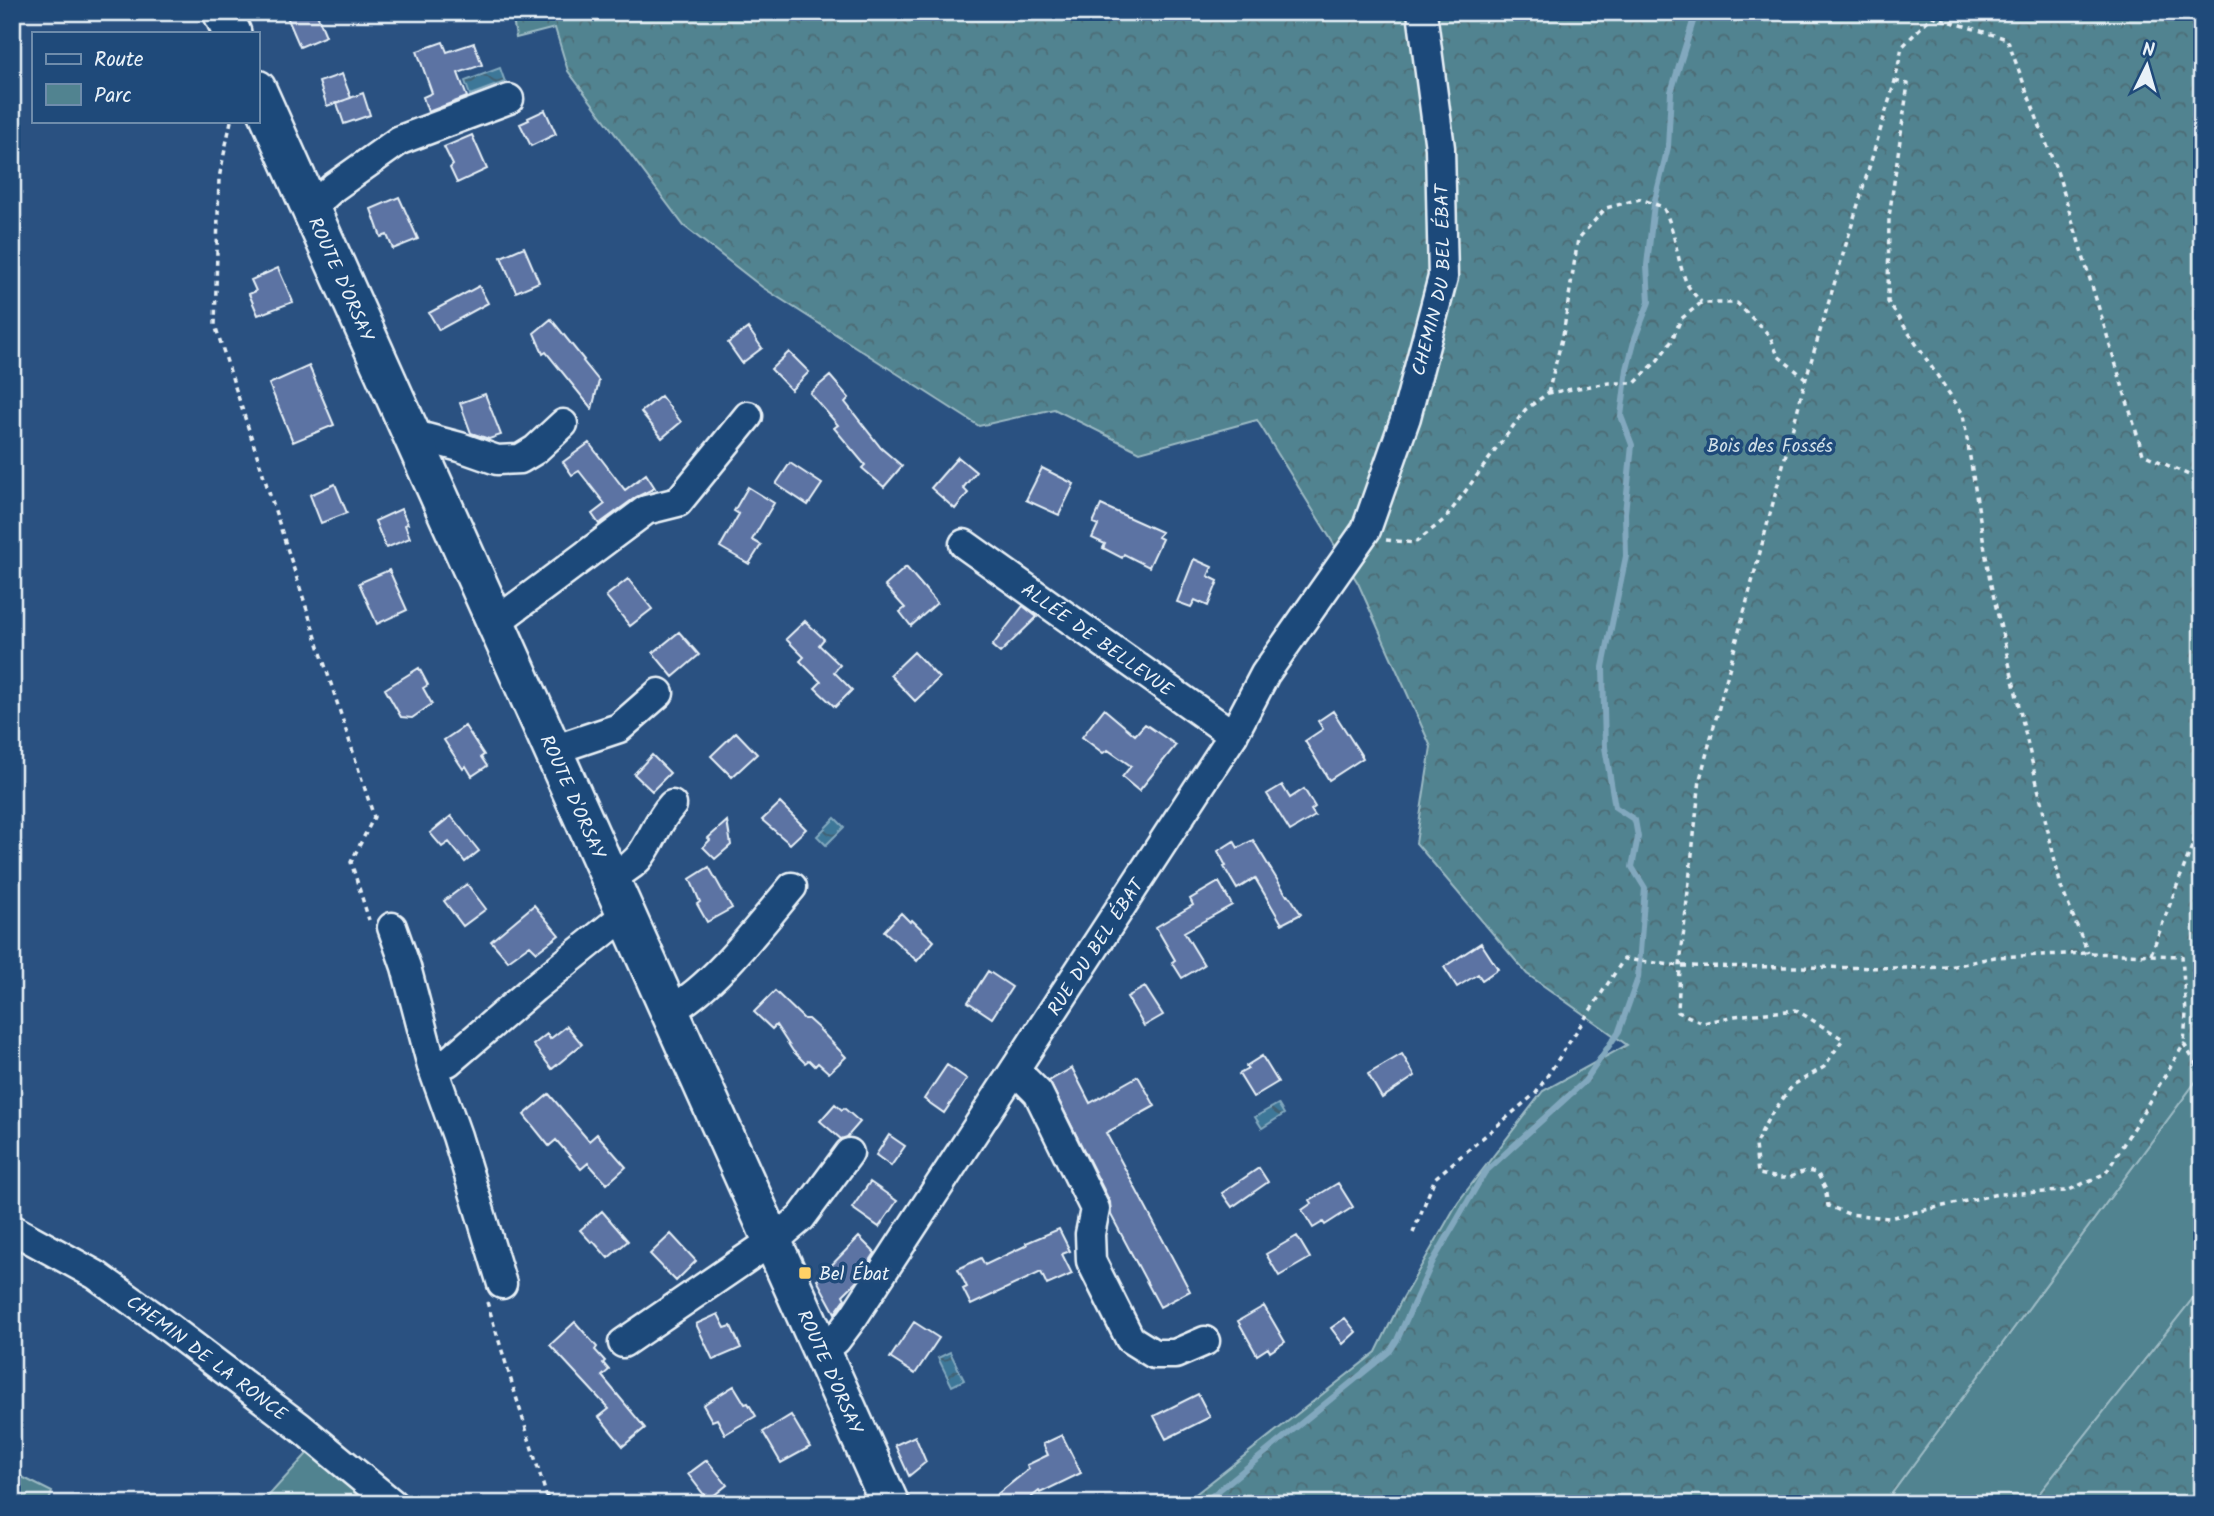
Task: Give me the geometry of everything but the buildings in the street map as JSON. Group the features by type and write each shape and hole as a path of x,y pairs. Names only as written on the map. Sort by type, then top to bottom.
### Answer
{"main road":[{"path":"222,12 232,32"},
{"name":"ROUTE D'ORSAY","path":"259,94 890,1504"}],"street":[{"name":"CHEMIN DU BEL ÉBAT","path":"1364,534 1406,417 1443,277 1440,148 1422,12"},
{"path":"310,209 334,187 400,140 509,99"},
{"path":"496,622 646,510 678,502 748,416"},
{"path":"411,434 497,460 520,459 535,450 563,424"},
{"name":"RUE DU BEL ÉBAT","path":"822,1349 836,1340 854,1316 1233,736 1265,674 1364,534"},
{"name":"ALLÉE DE BELLEVUE","path":"964,544 1233,736"},
{"path":"553,750 619,728 659,693"},
{"path":"609,876 621,873 638,860 652,839 658,822 672,805"},
{"path":"670,1010 685,1002 710,979 792,887"},
{"path":"432,1066 448,1062 626,914"},
{"path":"382,928 406,967 432,1066 457,1136 492,1287"},
{"path":"1015,1070 1038,1093 1095,1209 1090,1234 1091,1261 1130,1339 1154,1354 1175,1354 1205,1341"},
{"path":"623,1343 801,1218 849,1153"},
{"name":"CHEMIN DE LA RONCE","path":"12,1229 96,1275 146,1311 310,1436 393,1504"}],"path":[{"path":"1413,1233 1435,1178 1536,1093 1624,959 1680,966 1798,968 1950,967 1995,957 2088,953 2182,956 2186,1013 2184,1044 2106,1173 2067,1191 1998,1194 1889,1218 1849,1214 1828,1206 1825,1188 1818,1174 1810,1171 1802,1171 1785,1178 1758,1174 1755,1145 1768,1119 1793,1085 1824,1067 1843,1039 1796,1010 1735,1016 1703,1023 1678,1012 1680,966 1700,779 1806,378 1895,81 1902,47 1932,14 2007,39 2059,177 2143,454 2202,481"},
{"path":"1895,81 1908,84 1889,218 1888,302 1962,414 1990,581 2060,887 2088,953"},
{"path":"231,122 219,178 215,325 374,817 351,862 382,928"},
{"path":"1548,393 1563,335 1578,239 1606,208 1640,199 1663,207 1671,222 1688,286 1701,303"},
{"path":"1364,534 1382,540 1415,543 1445,519 1525,411 1548,393 1609,383 1635,383 1671,342 1682,319 1701,303 1737,303 1770,335 1779,356 1806,378"},
{"path":"2151,954 2202,820"},
{"path":"2184,1044 2202,1074"},
{"path":"492,1287 549,1504"}],"green space":[{"name":"Bois des Fossés","path":"512,12 2202,12 2202,1073 1884,1504 1183,1504 1376,1352 1400,1303 1458,1202 1543,1091 1627,1045 1527,974 1416,843 1431,747 1358,583 1257,420 1140,452 1054,409 979,426 762,287 684,226 568,71 555,28 516,38"},
{"path":"2202,1073 2202,1287 2031,1504 1884,1504"},
{"path":"2202,1287 2202,1504 2031,1504"},
{"path":"315,1445 381,1504 261,1504"},
{"path":"12,1472 52,1492 48,1504 12,1504"}],"water":[{"path":"500,68 505,82 470,95 465,81"},
{"path":"835,818 844,827 826,845 817,836"},
{"path":"1278,1104 1284,1114 1262,1128 1255,1117"},
{"path":"950,1352 964,1380 952,1386 938,1358"}],"waterway":[{"path":"1202,1504 1390,1351 1433,1261 1485,1172 1585,1081 1619,1031 1638,978 1645,888 1632,867 1638,837 1635,820 1615,807 1605,747 1603,667 1626,556 1625,513 1632,445 1621,416 1627,369 1649,302 1647,265 1654,204 1668,147 1671,92 1696,12"}],"place":[{"name":"Bel Ébat","path":"805,1273"}]}
